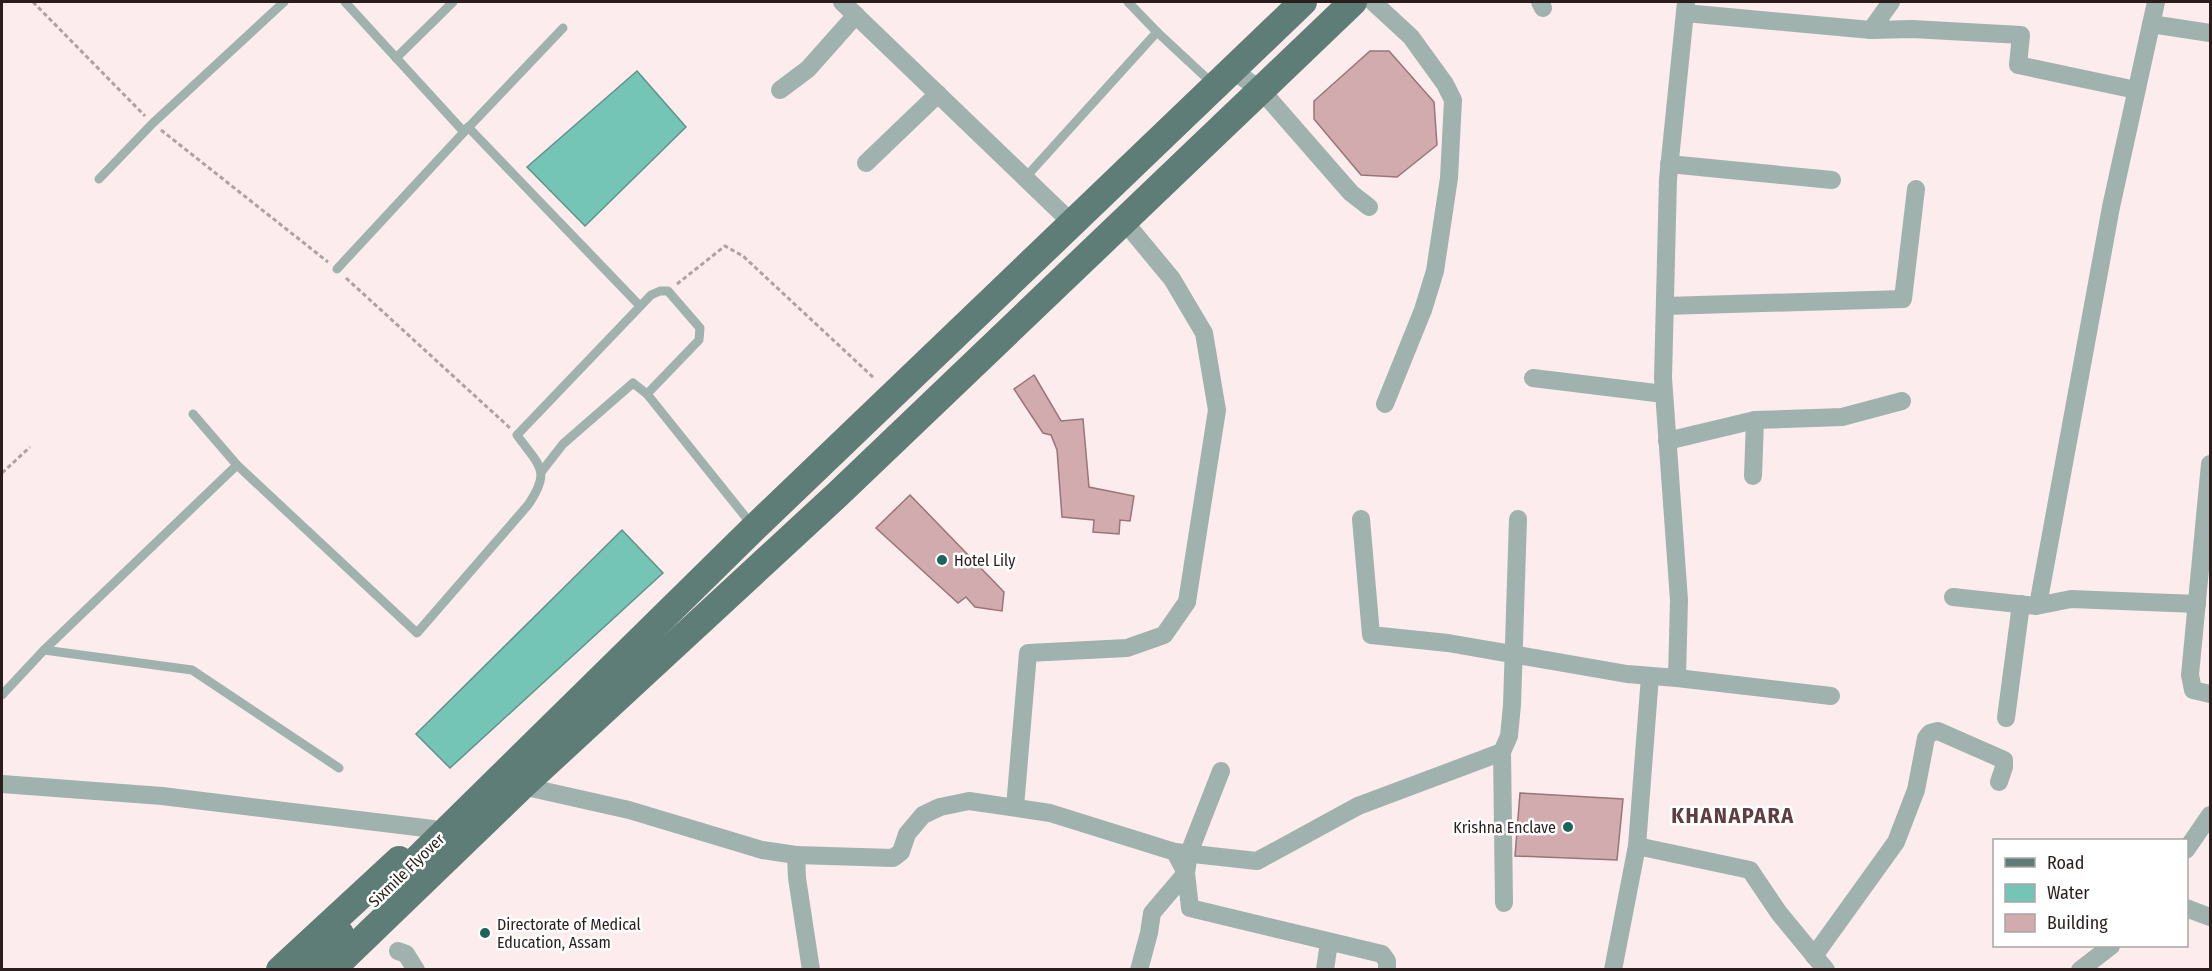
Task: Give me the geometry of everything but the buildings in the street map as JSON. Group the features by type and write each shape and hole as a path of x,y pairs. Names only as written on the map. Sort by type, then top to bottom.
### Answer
{"main road":[{"path":"515,778 754,528 1303,2"},
{"path":"515,778 838,494 1353,2"},
{"path":"280,969 433,830 491,770 515,778"},
{"path":"351,969 519,806 515,778"},
{"name":"Sixmile Flyover","path":"331,969 515,778"},
{"name":"Sixmile Flyover","path":"304,969 468,825"}],"street":[{"path":"842,2 1072,223"},
{"path":"1373,2 1411,37 1445,84 1453,100 1449,178 1435,271 1423,310 1385,404"},
{"path":"1871,30 1891,2"},
{"path":"2006,718 2156,2"},
{"path":"1677,678 1679,600 1664,394 1665,306 1669,164 1685,7 1871,30 1912,29 2021,35 2018,65 2136,90"},
{"path":"780,90 808,69 856,15"},
{"path":"2151,24 2211,33"},
{"path":"1223,78 1261,90 1351,193 1369,207"},
{"path":"866,163 938,94"},
{"path":"1669,164 1832,180"},
{"path":"1665,306 1903,299 1916,189"},
{"path":"1015,807 1028,653 1127,648 1164,635 1187,602 1217,410 1203,333 1172,279 1124,221"},
{"path":"1533,378 1664,394"},
{"path":"1667,441 1755,420 1842,417 1902,401"},
{"path":"1753,476 1755,420"},
{"path":"2211,464 2190,675 2193,690 2211,694"},
{"path":"1361,519 1371,635 1448,642 1627,674 1831,696"},
{"path":"1504,903 1502,752 1509,736 1512,705 1518,519"},
{"path":"1953,597 2030,605 2071,599 2197,603"},
{"path":"1613,969 1637,846 1650,676"},
{"path":"1637,846 1750,870 1779,913 1820,963 1896,842 1916,790 1926,738 1930,733 1938,731 2004,760 2000,782"},
{"path":"515,778 762,850 796,855 893,858 901,852 907,834 922,815 940,807 969,801 1050,813 1182,853 1257,861 1358,806 1502,752"},
{"path":"1221,771 1182,853 1191,908 1382,954 1387,961 1388,969"},
{"path":"2,784 162,796 433,830"},
{"path":"2188,849 2211,815"},
{"path":"796,855 797,878 811,969"},
{"path":"1139,969 1152,913 1186,873"},
{"path":"2188,908 2211,917"},
{"path":"1325,969 1329,942"},
{"path":"2080,969 2108,947"},
{"path":"398,951 406,954 416,969"}],"lane":[{"path":"99,179 153,123 284,2"},
{"path":"345,2 396,58 640,306"},
{"path":"396,58 453,2"},
{"path":"1128,2 1157,32 1223,78"},
{"path":"337,269 563,28"},
{"path":"1025,178 1157,32"},
{"path":"542,471 518,435 651,295 660,291 668,291 700,328 699,340 647,394"},
{"path":"193,414 237,465 417,633 528,505 540,487 542,471 563,444 633,383 647,394 754,528"},
{"path":"2,695 44,650 237,465"},
{"path":"44,650 192,670 339,768"}],"path":[{"path":"33,2 153,123 337,269 518,435"},
{"path":"668,291 725,246 743,256 875,379"},
{"path":"2,473 30,447"}],"water":[{"path":"637,71 686,127 585,226 527,167"},
{"path":"622,530 663,573 450,768 416,734"}],"place":[{"name":"Hotel Lily","path":"942,560"},
{"name":"Krishna Enclave","path":"1568,827"},
{"name":"Directorate of Medical Education, Assam","path":"485,933"}],"district":[{"name":"KHANAPARA","path":"1733,815"}]}
